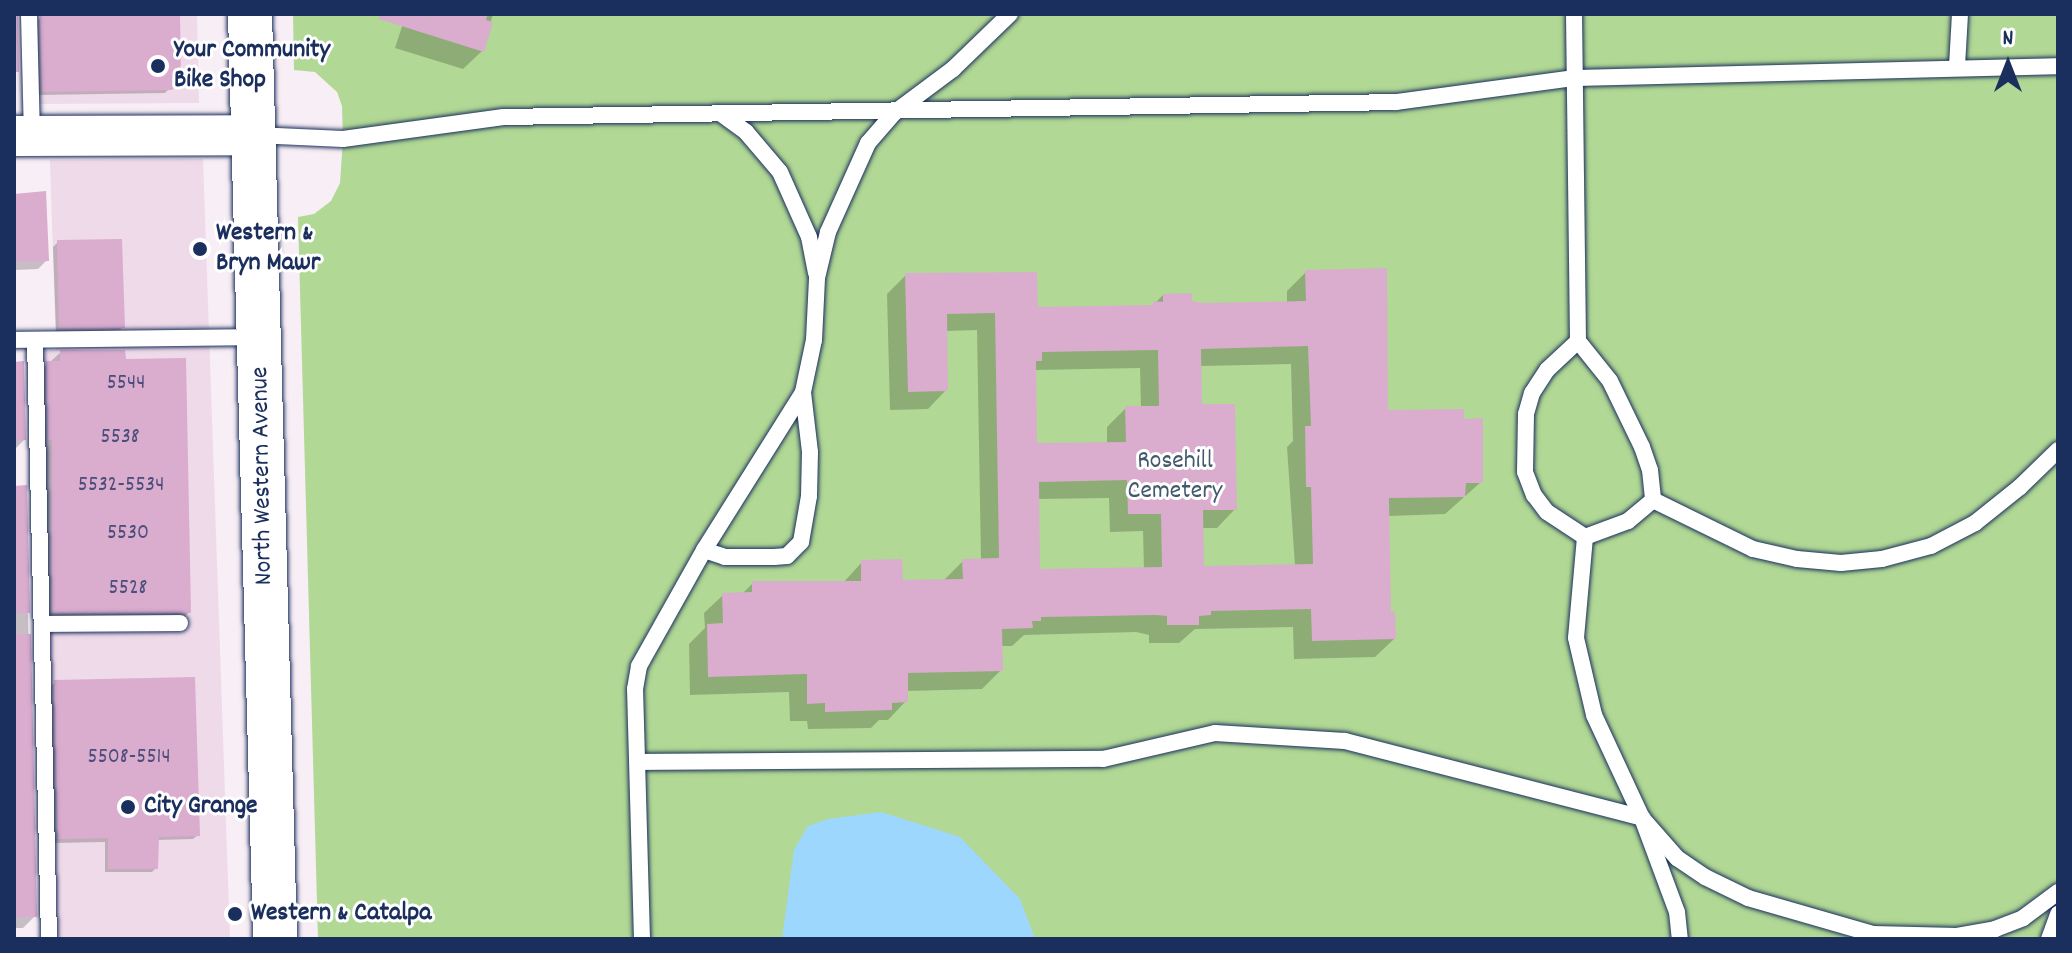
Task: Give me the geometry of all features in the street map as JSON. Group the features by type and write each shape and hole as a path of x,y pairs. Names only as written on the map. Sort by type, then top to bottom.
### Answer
{"main road":[{"name":"North Western Avenue","path":"250,14 275,939"}],"street":[{"path":"23,136 254,135"}],"lane":[{"path":"23,136 29,14"},
{"path":"704,550 725,557 787,556 801,542 809,496 810,452 803,392 814,340 817,278 828,232 853,170 868,143 894,113 953,69 1010,14"},
{"path":"1574,14 1578,341 1610,381 1642,447 1650,470 1653,500"},
{"path":"1957,66 1960,14"},
{"path":"254,135 343,139 504,117 719,112 894,113 1396,102 1574,78 1957,66 2058,66"},
{"path":"719,112 746,132 780,172 809,237 817,278"},
{"path":"14,340 259,337"},
{"path":"35,340 49,939"},
{"path":"1578,341 1547,370 1532,393 1526,414 1525,472 1534,495 1547,512 1585,537"},
{"path":"642,939 635,689 639,666 704,550 803,392"},
{"path":"1653,500 1753,549 1797,559 1841,563 1882,559 1931,546 1975,523 2020,487 2058,450"},
{"path":"1585,537 1628,521 1653,500"},
{"path":"1585,537 1576,638 1594,715 1642,818 1677,912 1680,939"},
{"path":"42,624 180,623"},
{"path":"638,762 1103,759 1215,733 1345,741 1642,818 1677,858 1705,877 1748,898 1875,936 1957,936 1995,929 2023,918 2058,892"},
{"path":"2049,939 2058,914"}],"shaded area":[{"path":"33,14 197,14 199,103 35,104"},
{"path":"203,159 230,939 54,939 42,351 56,350 50,160"}],"green space":[{"name":"Rosehill Cemetery","path":"293,14 2058,14 2058,939 318,939 298,217 314,214 331,201 340,183 343,139 342,106 337,92 315,72 294,70"}],"water":[{"path":"881,812 960,837 1020,899 1035,939 782,939 794,850 808,826 828,819"}],"building":[{"path":"180,14 181,80 172,90 42,92 40,15"},
{"path":"380,14 488,14 486,20 493,22 484,52 379,19"},
{"path":"14,15 18,15 19,72 14,72"},
{"path":"46,191 49,261 14,262 14,194"},
{"path":"122,239 125,328 59,328 57,240"},
{"path":"1387,268 1388,410 1464,409 1464,419 1483,418 1483,483 1466,483 1465,497 1389,498 1391,612 1395,611 1396,639 1312,641 1311,609 1211,611 1211,615 1199,616 1199,625 1167,625 1167,616 1156,615 1041,617 1041,621 1032,621 1033,628 1002,629 1003,671 908,673 908,702 892,703 892,710 825,712 825,703 807,704 807,674 708,677 707,624 723,623 722,593 752,592 752,581 861,581 861,560 902,559 903,580 963,579 962,559 999,558 995,313 947,314 948,391 908,392 905,273 1037,272 1038,307 1154,305 1153,301 1163,302 1163,294 1192,293 1192,301 1202,303 1306,301 1305,270","holes":["1308,346 1311,426 1305,426 1306,487 1311,487 1313,564 1204,566 1203,510 1237,510 1235,404 1202,404 1201,349","1158,350 1159,406 1125,406 1126,442 1037,443 1036,361 1042,361 1042,352","1127,480 1128,514 1161,514 1162,567 1040,569 1039,482"]},
{"path":"60,350 125,350 126,359 186,358 191,613 52,613 52,440 48,440 46,361 60,361"},
{"path":"24,361 26,440 14,441 14,362"},
{"path":"27,485 30,613 14,613 14,486"},
{"path":"14,634 31,634 37,917 14,917"},
{"path":"195,677 200,836 159,837 158,869 108,869 108,838 58,839 54,680"}],"place":[{"name":"Your Community Bike Shop","path":"158,66"},
{"name":"Western & Bryn Mawr","path":"200,249"},
{"name":"City Grange","path":"128,807"},
{"name":"Western & Catalpa","path":"235,914"}]}
